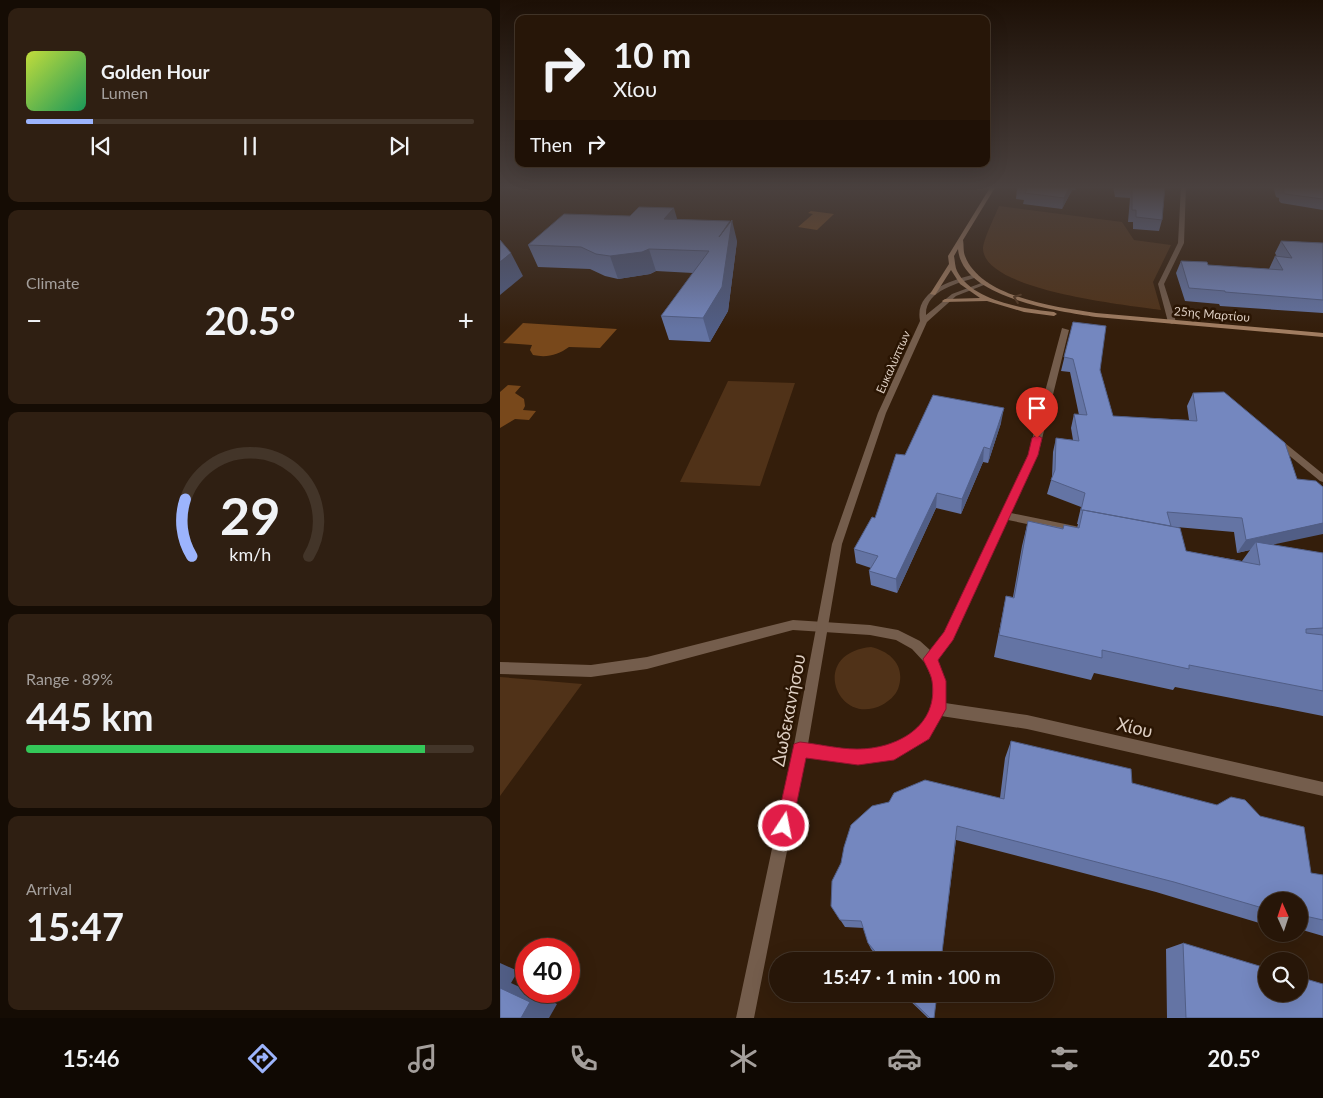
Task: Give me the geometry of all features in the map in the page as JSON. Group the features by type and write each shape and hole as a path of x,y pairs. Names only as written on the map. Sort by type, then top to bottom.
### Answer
{"main road":[{"path":"933,294 951,265 951,256 965,234"},
{"name":"25ης Μαρτίου","path":"961,241 962,256 967,267 976,276 986,284 1005,294 1029,303 1099,315 1323,335"},
{"name":"25ης Μαρτίου","path":"951,265 960,280 969,289 995,302 1034,312 1067,316 1099,315"},
{"path":"945,301 968,299 995,302"}],"street":[{"path":"1172,322 1161,284 1181,243 1181,234"},
{"path":"933,294 960,280 976,276"},
{"name":"Ευκαλύπτων","path":"882,413 924,321 945,301 969,289 986,284"},
{"name":"Ευκαλύπτων","path":"924,321 923,308 933,294"},
{"path":"930,659 949,636 1033,455 1065,330"},
{"name":"Δωδεκανήσου","path":"745,1018 800,750 837,544 882,413"},
{"path":"1276,440 1323,479"},
{"path":"1005,516 1083,531"},
{"path":"500,668 591,671 647,664 793,625 870,630 898,635 916,645 930,659 939,681 938,709 924,733 894,752 858,757 800,750"},
{"name":"Χίου","path":"938,709 1027,722 1323,789"}],"shaded area":[{"path":"987,234 1130,234 1134,240 1171,245 1153,282 1161,310 1091,300 1031,285 1007,276 990,263 983,249"},
{"path":"523,323 617,329 600,348 569,347 552,355 538,356 533,355 530,350 532,345 503,343"},
{"path":"728,381 795,383 760,486 680,482"},
{"path":"508,385 521,386 515,393 524,399 525,406 523,410 536,411 529,420 515,419 500,428 500,392"},
{"path":"871,647 879,649 891,657 899,667 900,681 897,692 889,700 882,705 866,709 852,706 842,698 836,687 835,674 840,662 852,652"},
{"path":"500,677 582,684 500,796"}],"building":[{"path":"541,234 721,234 719,237 722,234 730,234 722,287 703,318 661,316 709,251 649,249 642,252 610,256 596,254 581,247 528,245"},
{"path":"500,240 511,253 500,262"},
{"path":"1281,241 1323,243 1323,300 1189,288 1181,261 1207,262 1208,265 1283,270 1275,256 1292,258"},
{"path":"1073,322 1106,326 1100,370 1113,416 1197,421 1193,393 1224,392 1285,443 1297,479 1316,481 1323,487 1323,523 1246,540 1242,518 1167,512 1171,526 1081,510 1085,493 1051,480 1055,470 1056,438 1079,441 1074,414 1087,415 1073,359 1064,357"},
{"path":"933,395 1004,408 990,449 984,447 962,499 937,493 896,579 869,571 878,556 854,549 872,517 875,518 896,454 905,455"},
{"path":"1083,510 1180,528 1186,551 1260,565 1256,542 1323,553 1323,628 1306,629 1306,633 1323,635 1323,691 1189,665 1189,669 1102,650 1102,658 999,635 1006,596 1014,598 1028,521 1063,529 1064,525 1079,528"},
{"path":"1011,741 1131,769 1132,783 1217,805 1231,797 1245,800 1260,816 1304,827 1311,873 1323,875 1323,920 1308,917 1308,892 1258,892 1258,907 1174,882 957,826 942,952 876,952 868,943 861,921 840,920 831,906 832,881 841,863 851,825 872,806 889,802 894,793 925,780 1004,799"},
{"path":"1183,943 1258,966 1258,1002 1308,1002 1308,980 1323,984 1323,1018 1186,1018"},
{"path":"500,988 515,995 515,1003 529,1003 521,1018 500,1018"},
{"path":"913,1002 936,1002 934,1018 930,1018"}],"route":[{"path":"784,826 800,750 858,757 894,752 924,733 938,709 939,681 930,659 949,636 1033,455 1037,438"}]}
